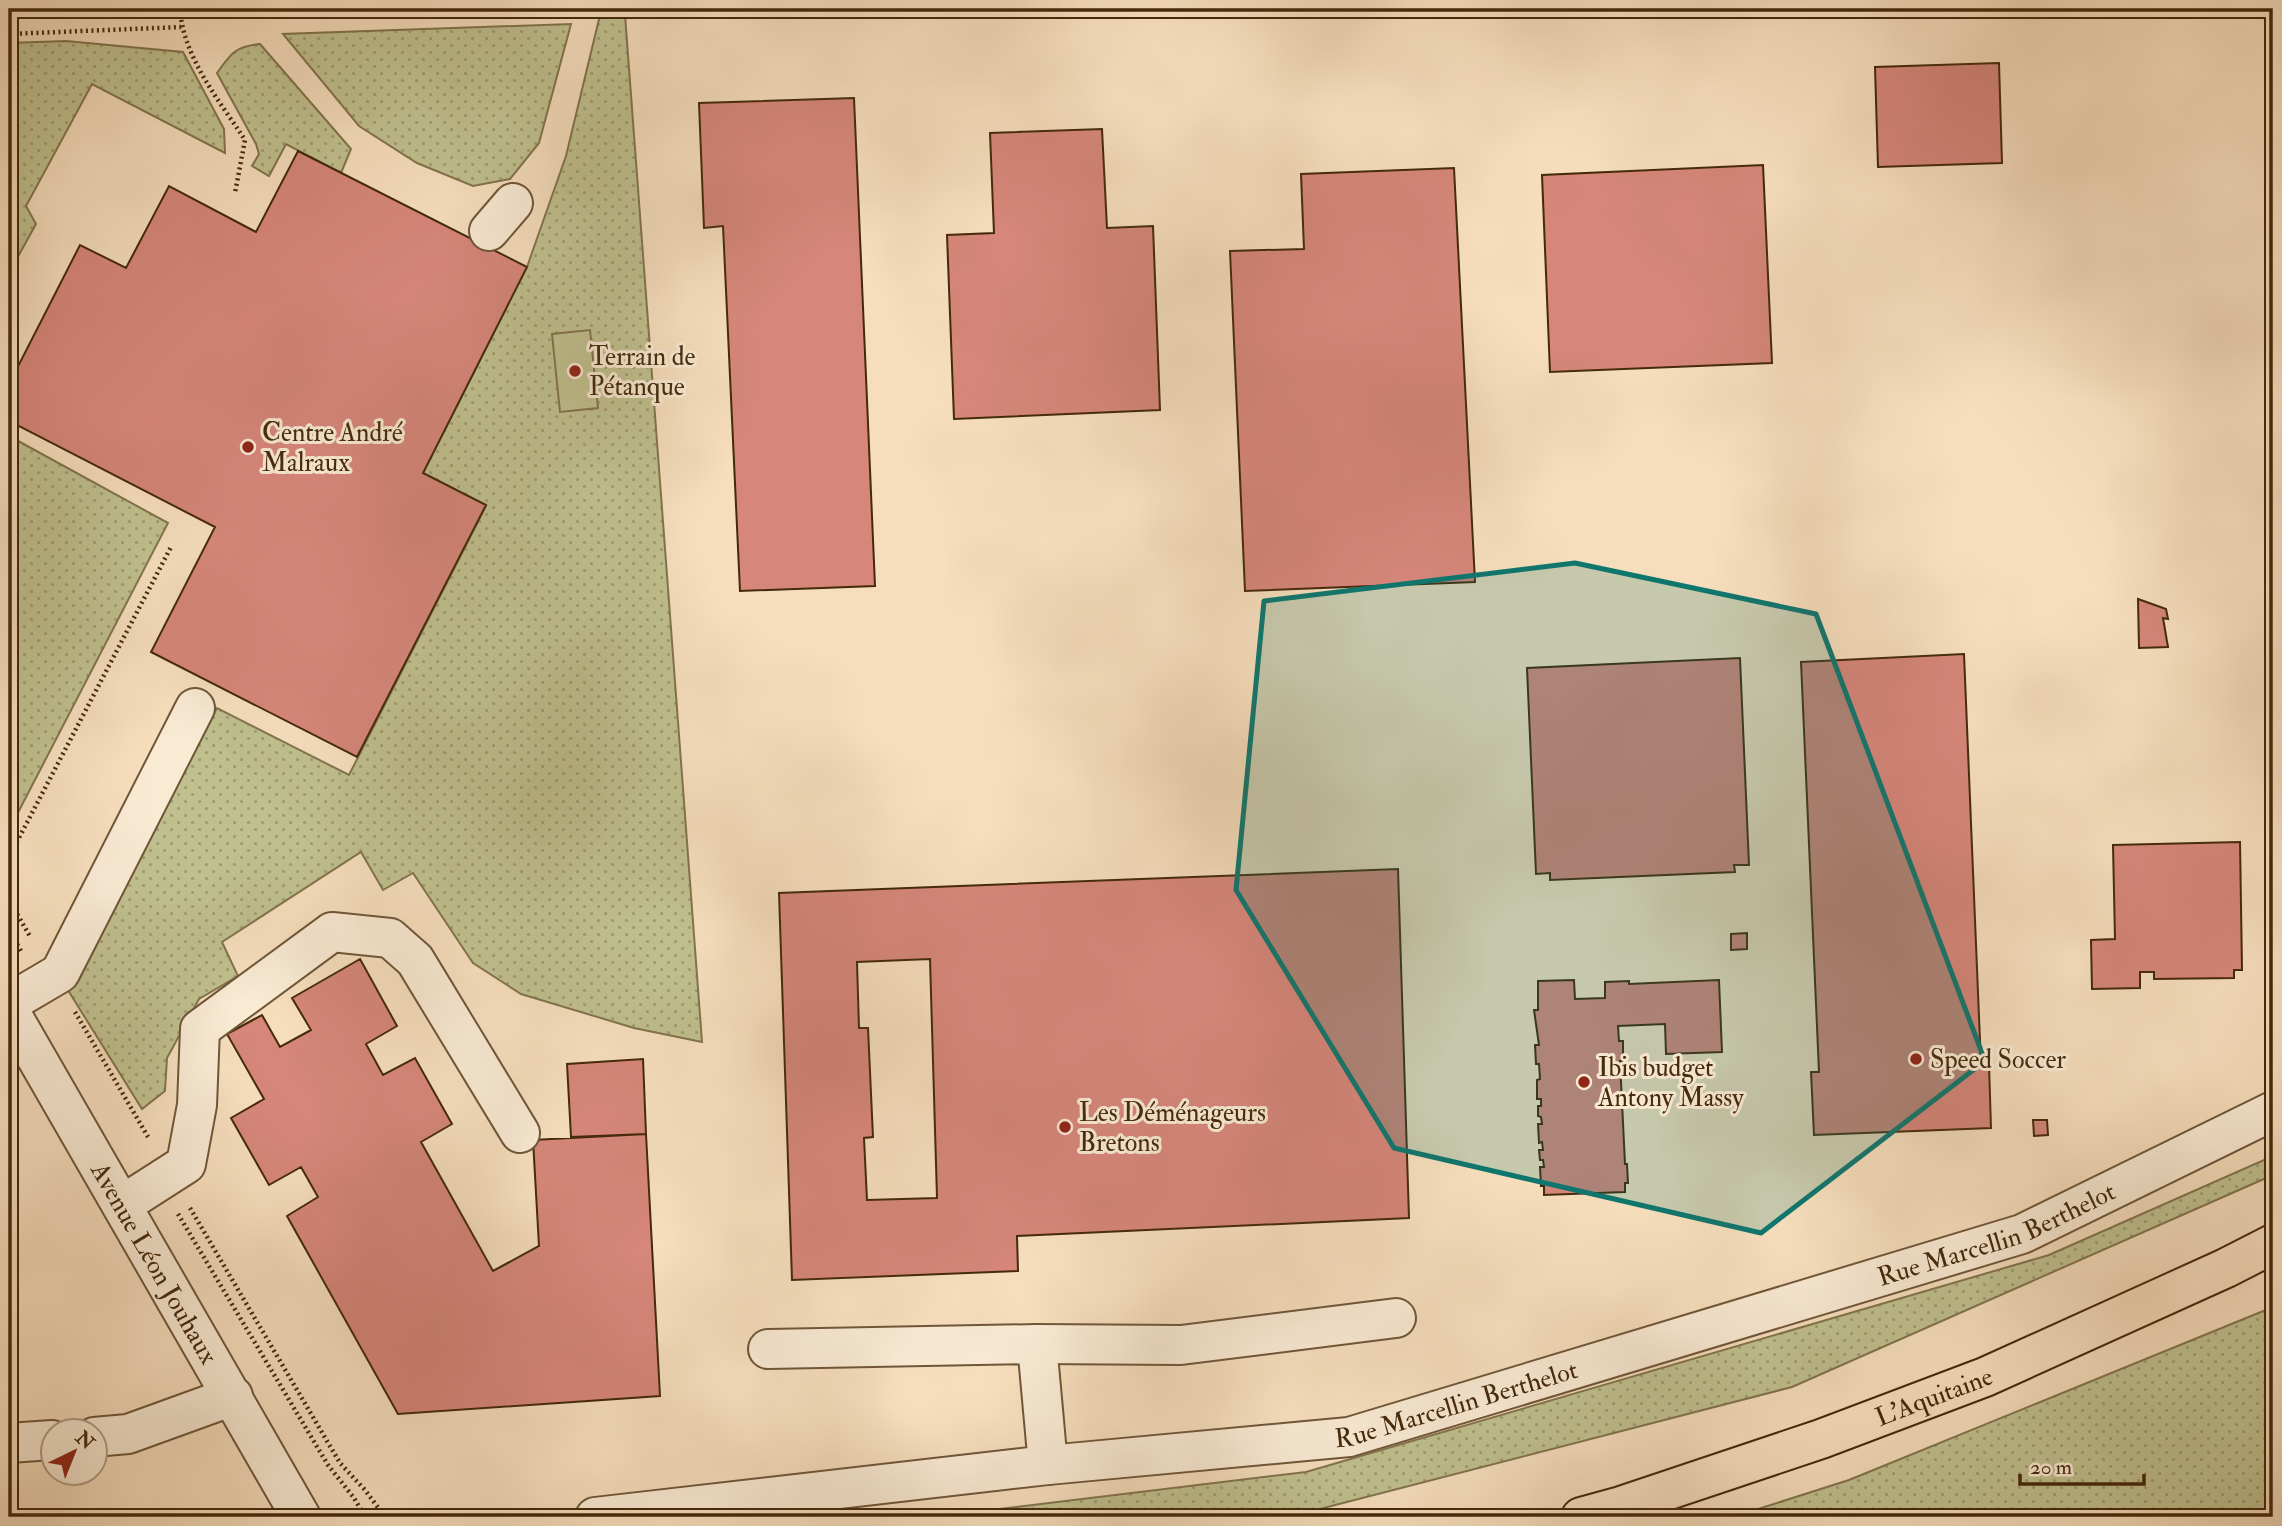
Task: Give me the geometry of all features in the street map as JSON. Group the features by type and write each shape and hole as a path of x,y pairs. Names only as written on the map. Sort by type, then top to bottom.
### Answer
{"highway":[{"name":"L'Aquitaine","path":"1581,1517 1821,1439 1984,1377 2226,1268 2273,1244"}],"street":[{"path":"9,1003 60,972 195,708"},
{"path":"122,1205 186,1164 197,1105 200,1029 332,932 390,938 415,960 520,1133"},
{"name":"Avenue Léon Jouhaux","path":"9,1010 302,1517"},
{"name":"Rue Marcellin Berthelot","path":"595,1517 1048,1465 1349,1437 2022,1234 2273,1111"},
{"path":"768,1349 1181,1345 1396,1318"},
{"path":"1037,1345 1048,1465"},
{"path":"108,1436 128,1434 233,1396"},
{"path":"9,1443 38,1441"}],"path":[{"path":"180,9 181,27 204,78 245,139 235,192"},
{"path":"9,34 181,27"},
{"path":"9,857 171,547"},
{"path":"354,1498 365,1517"}],"highlighted area":[{"path":"1575,563 1816,614 1985,1061 1761,1233 1394,1148 1236,890 1264,601"}],"green space":[{"path":"600,15 625,15 702,1042 634,1028 521,994 473,963 413,873 383,890 361,852 222,942 238,976 199,999 167,1058 165,1091 142,1109 66,987 217,708 349,775 486,506 423,473 527,267 566,156"},
{"path":"571,24 539,143 510,179 473,186 417,163 359,126 283,34"},
{"path":"66,41 183,52 224,129 225,153 92,84 26,206 36,224 9,273 9,43"},
{"path":"260,44 351,149 341,173 286,144 269,176 252,166 259,154 256,144 217,73 235,52"},
{"name":"Terrain de Pétanque","path":"590,330 598,408 560,412 552,334"},
{"path":"9,436 168,523 9,830"},
{"path":"2273,1156 2273,1175 1792,1387 1289,1517 934,1517 1306,1472 2049,1255"},
{"path":"2273,1307 2273,1517 1733,1517 1849,1480"}],"building":[{"path":"1999,63 2002,163 1878,167 1875,67"},
{"path":"854,98 875,586 740,591 723,226 704,228 699,103"},
{"path":"1102,129 1107,228 1153,226 1160,410 954,419 947,235 994,233 990,133"},
{"name":"Centre André Malraux","path":"298,151 527,267 423,473 486,505 357,757 151,652 215,527 9,421 9,384 80,245 126,268 169,186 256,232"},
{"path":"1763,165 1772,363 1550,372 1542,175"},
{"path":"1454,168 1475,582 1245,591 1230,251 1304,249 1301,174"},
{"path":"2138,599 2166,609 2168,619 2163,618 2168,647 2139,648"},
{"path":"1964,654 1981,1065 1989,1065 1991,1128 1814,1135 1811,1072 1819,1072 1801,662"},
{"path":"1740,658 1749,865 1734,865 1735,872 1550,880 1550,873 1536,874 1527,668"},
{"path":"2240,842 2242,970 2234,970 2234,978 2154,979 2154,972 2140,972 2140,988 2092,989 2091,940 2115,939 2113,845"},
{"path":"1398,869 1409,1218 1017,1236 1018,1271 792,1280 779,893","holes":["930,959 937,1198 867,1200 864,1138 873,1137 868,1028 859,1028 857,962"]},
{"path":"1747,933 1747,949 1731,950 1731,934"},
{"path":"360,959 397,1026 366,1044 383,1075 415,1058 452,1124 421,1142 493,1271 539,1246 533,1140 646,1134 660,1396 398,1414 287,1216 318,1197 301,1167 269,1185 231,1118 264,1099 227,1034 262,1015 280,1047 311,1030 292,998"},
{"path":"1574,980 1575,999 1605,998 1605,982 1629,981 1629,984 1719,980 1722,1052 1666,1054 1665,1024 1618,1026 1619,1041 1623,1041 1623,1061 1620,1061 1628,1183 1625,1183 1625,1192 1544,1195 1544,1186 1541,1186 1540,1167 1544,1167 1539,1150 1543,1150 1542,1142 1539,1143 1538,1124 1542,1124 1541,1117 1538,1116 1541,1099 1537,1099 1537,1080 1540,1079 1535,1045 1539,1045 1534,1010 1538,1010 1538,981"},
{"path":"643,1059 646,1134 571,1137 567,1064"},
{"path":"2033,1120 2047,1120 2048,1135 2034,1136"}],"place":[{"name":"Terrain de Pétanque","path":"575,371"},
{"name":"Centre André Malraux","path":"248,447"},
{"name":"Speed Soccer","path":"1916,1059"},
{"name":"Ibis budget Antony Massy","path":"1584,1082"},
{"name":"Les Déménageurs Bretons","path":"1065,1127"}]}
